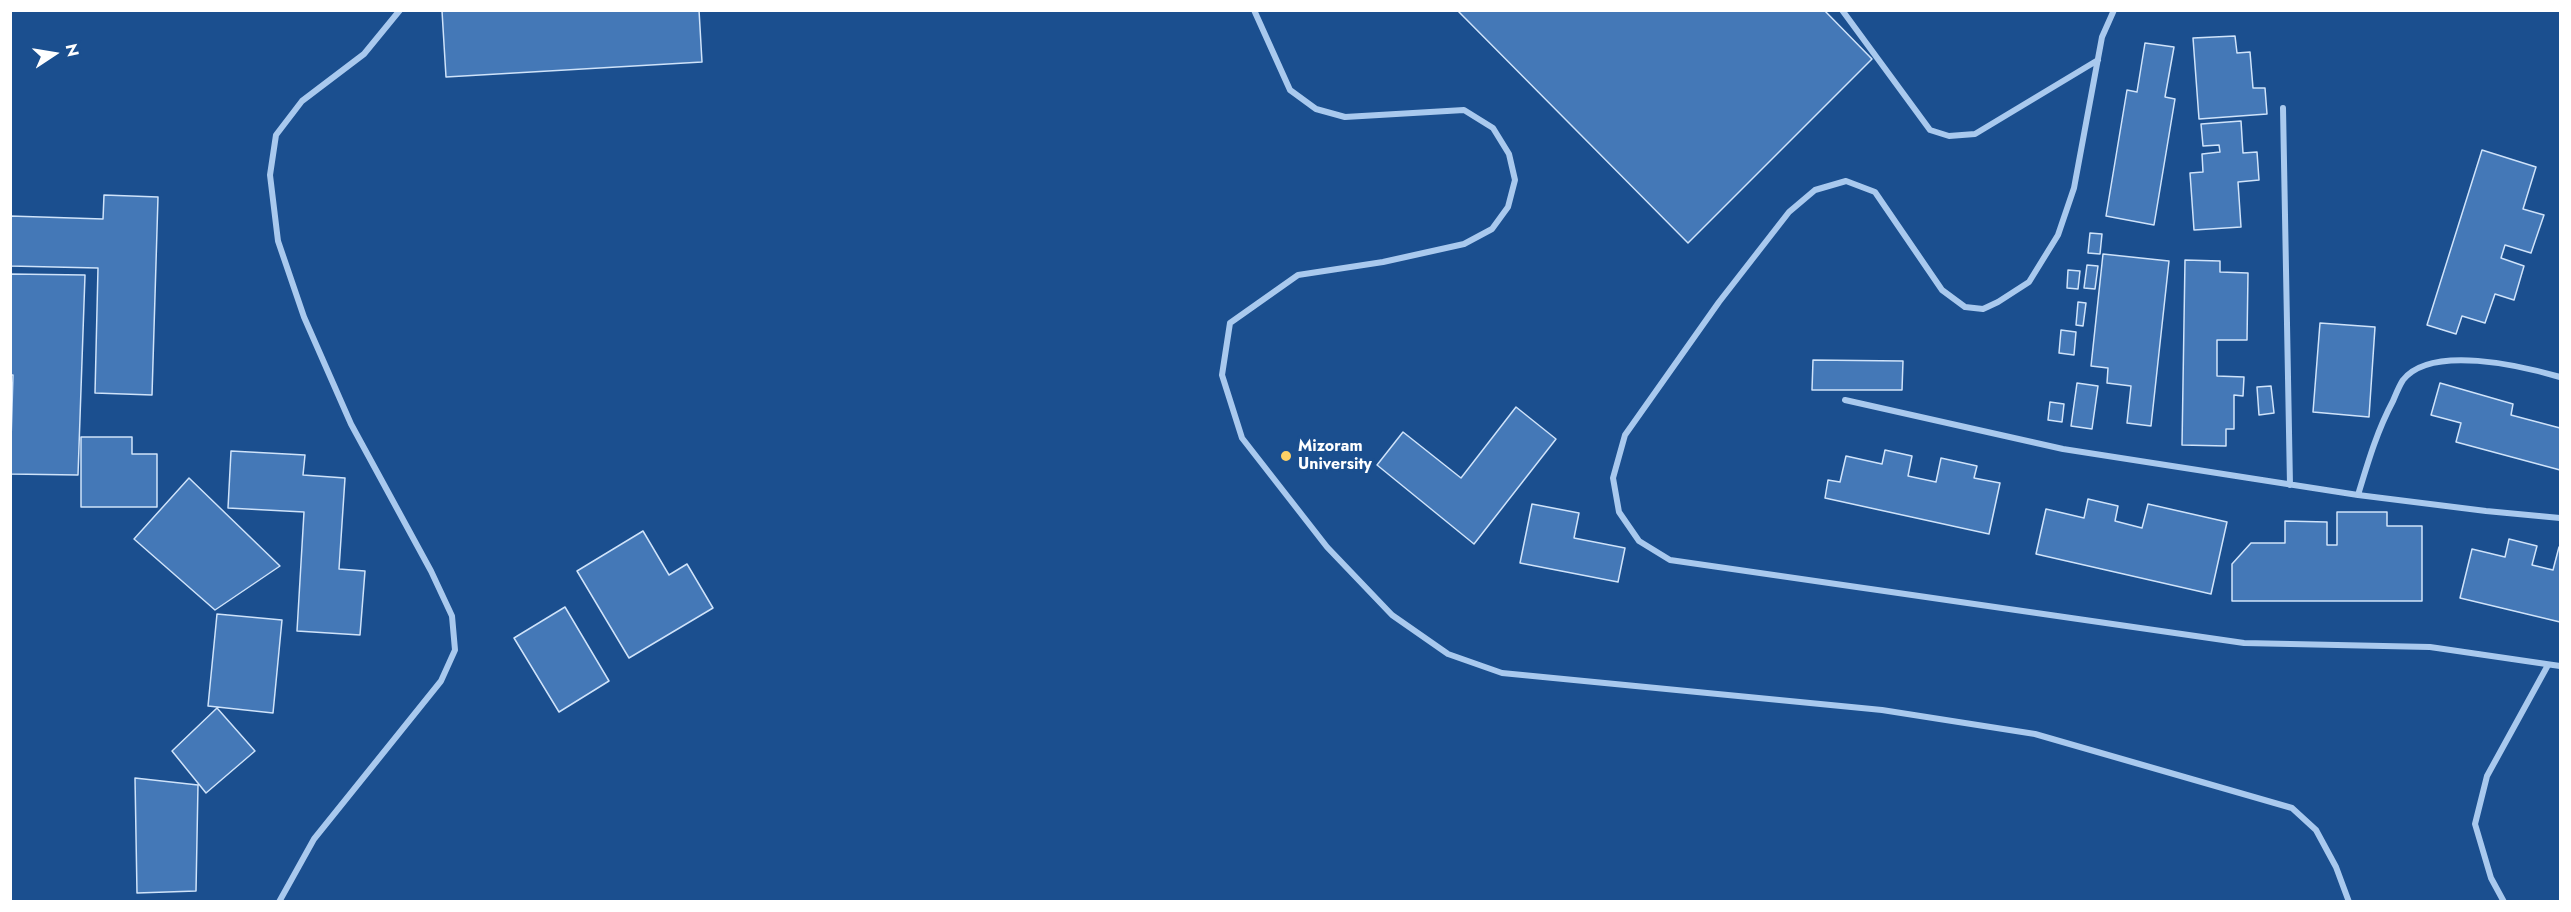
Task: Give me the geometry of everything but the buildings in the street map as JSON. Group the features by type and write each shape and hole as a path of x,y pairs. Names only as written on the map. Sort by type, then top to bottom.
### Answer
{"street":[{"path":"279,902 314,839 441,681 455,650 452,616 431,571 351,424 304,317 278,242 270,175 276,135 302,101 364,54 400,10"},
{"path":"1254,10 1290,90 1316,109 1346,117 1464,110 1493,128 1509,154 1515,180 1508,207 1492,229 1464,244 1383,262 1298,275 1230,323 1222,375 1242,438 1327,547 1392,615 1448,654 1502,673 1882,710 2035,734 2292,808 2316,830 2336,867 2349,902"},
{"path":"1842,10 1930,130 1949,136 1975,134 2098,60"},
{"path":"2114,10 2102,37 2074,188 2058,235 2029,282 1983,309 1965,307 1942,290 1875,192 1846,181 1815,190 1789,212 1719,302 1625,435 1613,478 1619,512 1639,541 1670,560 2244,643 2430,647 2560,666"},
{"path":"2283,108 2290,485"},
{"path":"2358,495 2378,431 2403,380 2423,364 2455,360 2501,364 2560,377"},
{"path":"1845,400 2063,449 2358,495 2560,518"},
{"path":"2504,902 2491,878 2475,824 2487,776 2548,665"}],"place":[{"name":"Mizoram University","path":"1286,456"}]}
